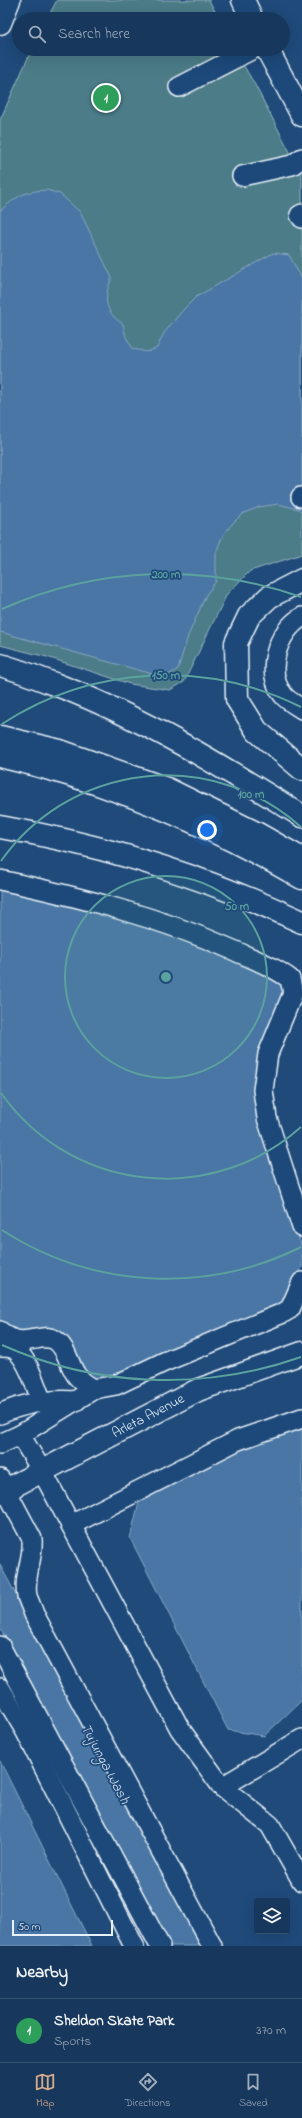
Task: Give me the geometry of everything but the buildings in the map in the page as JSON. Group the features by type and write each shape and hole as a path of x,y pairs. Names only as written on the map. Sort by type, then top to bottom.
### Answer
{"main road":[{"path":"0,13 6,0"},
{"path":"0,23 9,0"},
{"path":"243,0 249,12"},
{"path":"271,56 302,115"},
{"path":"302,580 269,597 249,616 236,643 237,699 257,731 302,769"},
{"path":"0,665 84,696 145,724 215,761 302,816"},
{"path":"0,737 60,751 167,789 256,833 302,859"},
{"path":"0,756 55,769 160,806 249,847 302,878"},
{"path":"0,827 42,834 119,853 207,883 302,922"},
{"name":"Arleta Avenue","path":"2,1487 42,1471 198,1390 302,1354"}],"lane":[{"path":"179,87 239,56"},
{"path":"242,176 292,165 302,158"},
{"path":"302,214 300,215 302,218"},
{"path":"302,617 288,629 280,640 274,670 278,686 284,696 302,709"},
{"path":"0,880 61,893 158,921 214,942 279,970 290,979 293,993 287,1011 268,1054 263,1090 267,1118 302,1227"},
{"path":"0,1444 20,1435 94,1390 116,1385 164,1362 283,1313 290,1309 302,1282"},
{"path":"1,1342 48,1338 54,1340 62,1348 78,1378 94,1390"},
{"path":"1,1342 18,1351 28,1368 42,1401"},
{"path":"0,1414 53,1399 76,1401"},
{"path":"71,1525 238,1440 302,1418"},
{"path":"20,1435 42,1471 180,1728 222,1787 270,1825 302,1881"},
{"path":"2,1487 32,1539 33,1547 27,1582 27,1595 34,1614 212,1946"},
{"path":"0,1646 160,1946"},
{"path":"0,1688 26,1732 134,1946"},
{"path":"222,1787 302,1739"}],"green space":[{"path":"57,0 209,0 215,12 51,12"},
{"path":"29,56 238,56 302,175 302,554 250,571 227,594 184,682 170,690 130,684 47,657 0,645 0,120"}],"water":[{"path":"47,190 60,194 80,212 112,278 107,292 107,304 112,315 123,324 126,337 133,349 147,352 157,348 164,333 196,297 273,253 289,255 302,279 302,512 298,509 278,504 259,507 242,514 232,524 222,537 216,553 216,581 206,595 188,636 178,669 170,674 160,676 0,632 0,211 21,195"},
{"path":"0,885 183,936 283,981 285,993 258,1113 302,1247 302,1267 287,1302 111,1382 94,1381 81,1373 64,1340 24,1337 0,1323"},
{"path":"302,1424 302,1700 264,1736 228,1730 130,1538 140,1498 230,1445"},
{"name":"Tujunga Wash","path":"0,1565 205,1946 170,1946 0,1628"},
{"path":"0,1761 92,1946 0,1946"}],"place":[{"name":"Sheldon Skate Park","path":"106,98"}]}
